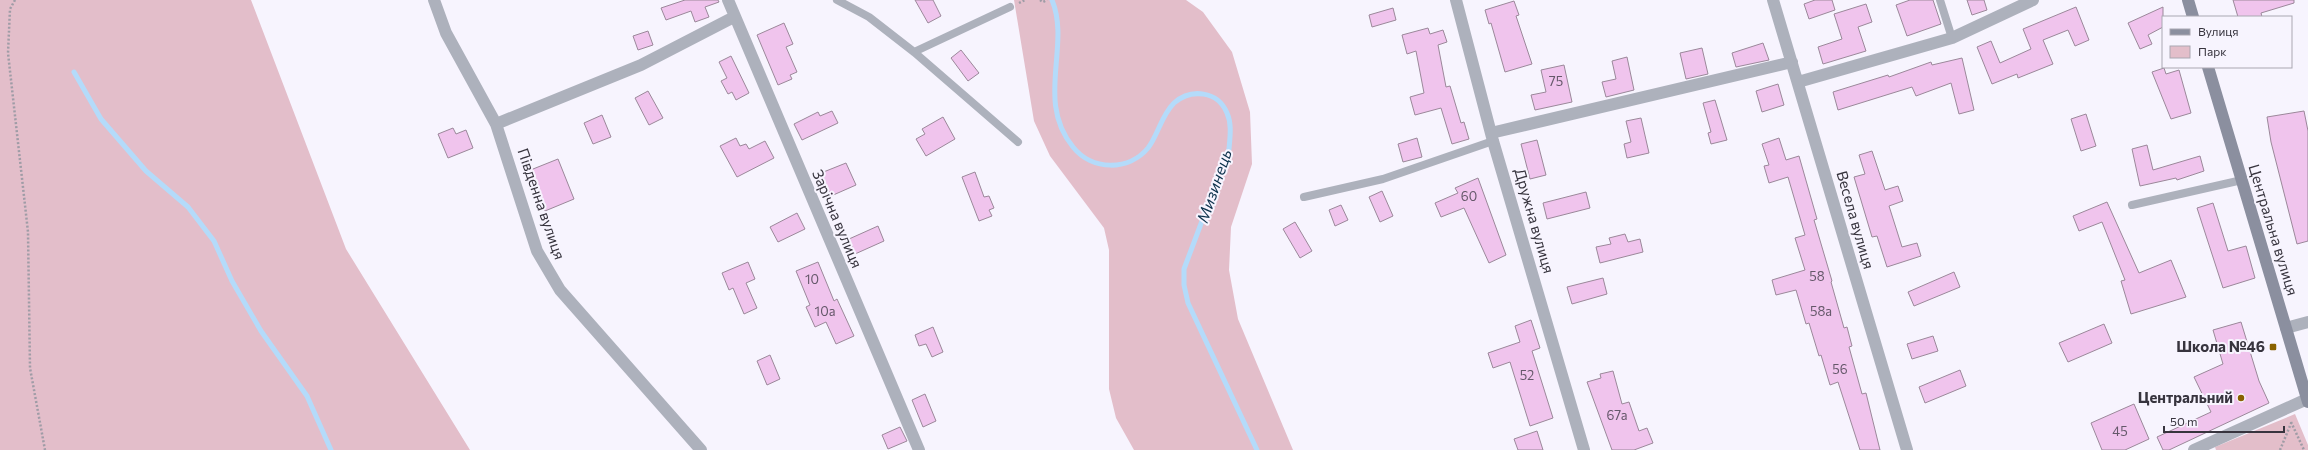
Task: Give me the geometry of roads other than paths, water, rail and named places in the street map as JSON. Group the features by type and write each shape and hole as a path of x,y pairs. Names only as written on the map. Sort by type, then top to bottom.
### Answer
{"street":[{"name":"Південна вулиця","path":"434,0 446,33 496,124 537,251 548,272 560,290 701,450"},
{"name":"Зарічна вулиця","path":"728,0 919,450"},
{"name":"Дружна вулиця","path":"1456,0 1492,137 1584,450"},
{"name":"Весела вулиця","path":"1773,0 1907,450"},
{"path":"1798,82 1952,38 2033,0"},
{"path":"2188,0 2193,16"},
{"path":"496,124 642,65 734,17"},
{"path":"1492,137 1792,62"},
{"name":"Центральна вулиця","path":"2208,68 2286,328 2305,401"},
{"path":"2286,328 2308,322"},
{"path":"2194,450 2305,401"}],"lane":[{"path":"837,0 869,17 914,52 1018,142"},
{"path":"1940,0 1952,38"},
{"path":"914,52 1010,7"},
{"path":"1304,197 1383,180 1492,137"},
{"path":"2132,205 2242,180"}],"waterway":[{"name":"Мизинець","path":"1052,0 1057,18 1058,36 1055,74 1056,111 1062,129 1073,147 1090,161 1110,165 1121,164 1140,156 1148,148 1170,108 1174,103 1188,95 1204,94 1211,96 1223,106 1229,117 1229,149 1184,269 1184,285 1188,303 1257,450"},
{"path":"74,72 101,119 146,171 188,207 214,241 232,281 261,331 307,396 331,450"}],"place":[{"name":"Школа №46","path":"2273,347"},
{"name":"Центральний","path":"2241,398"}]}
